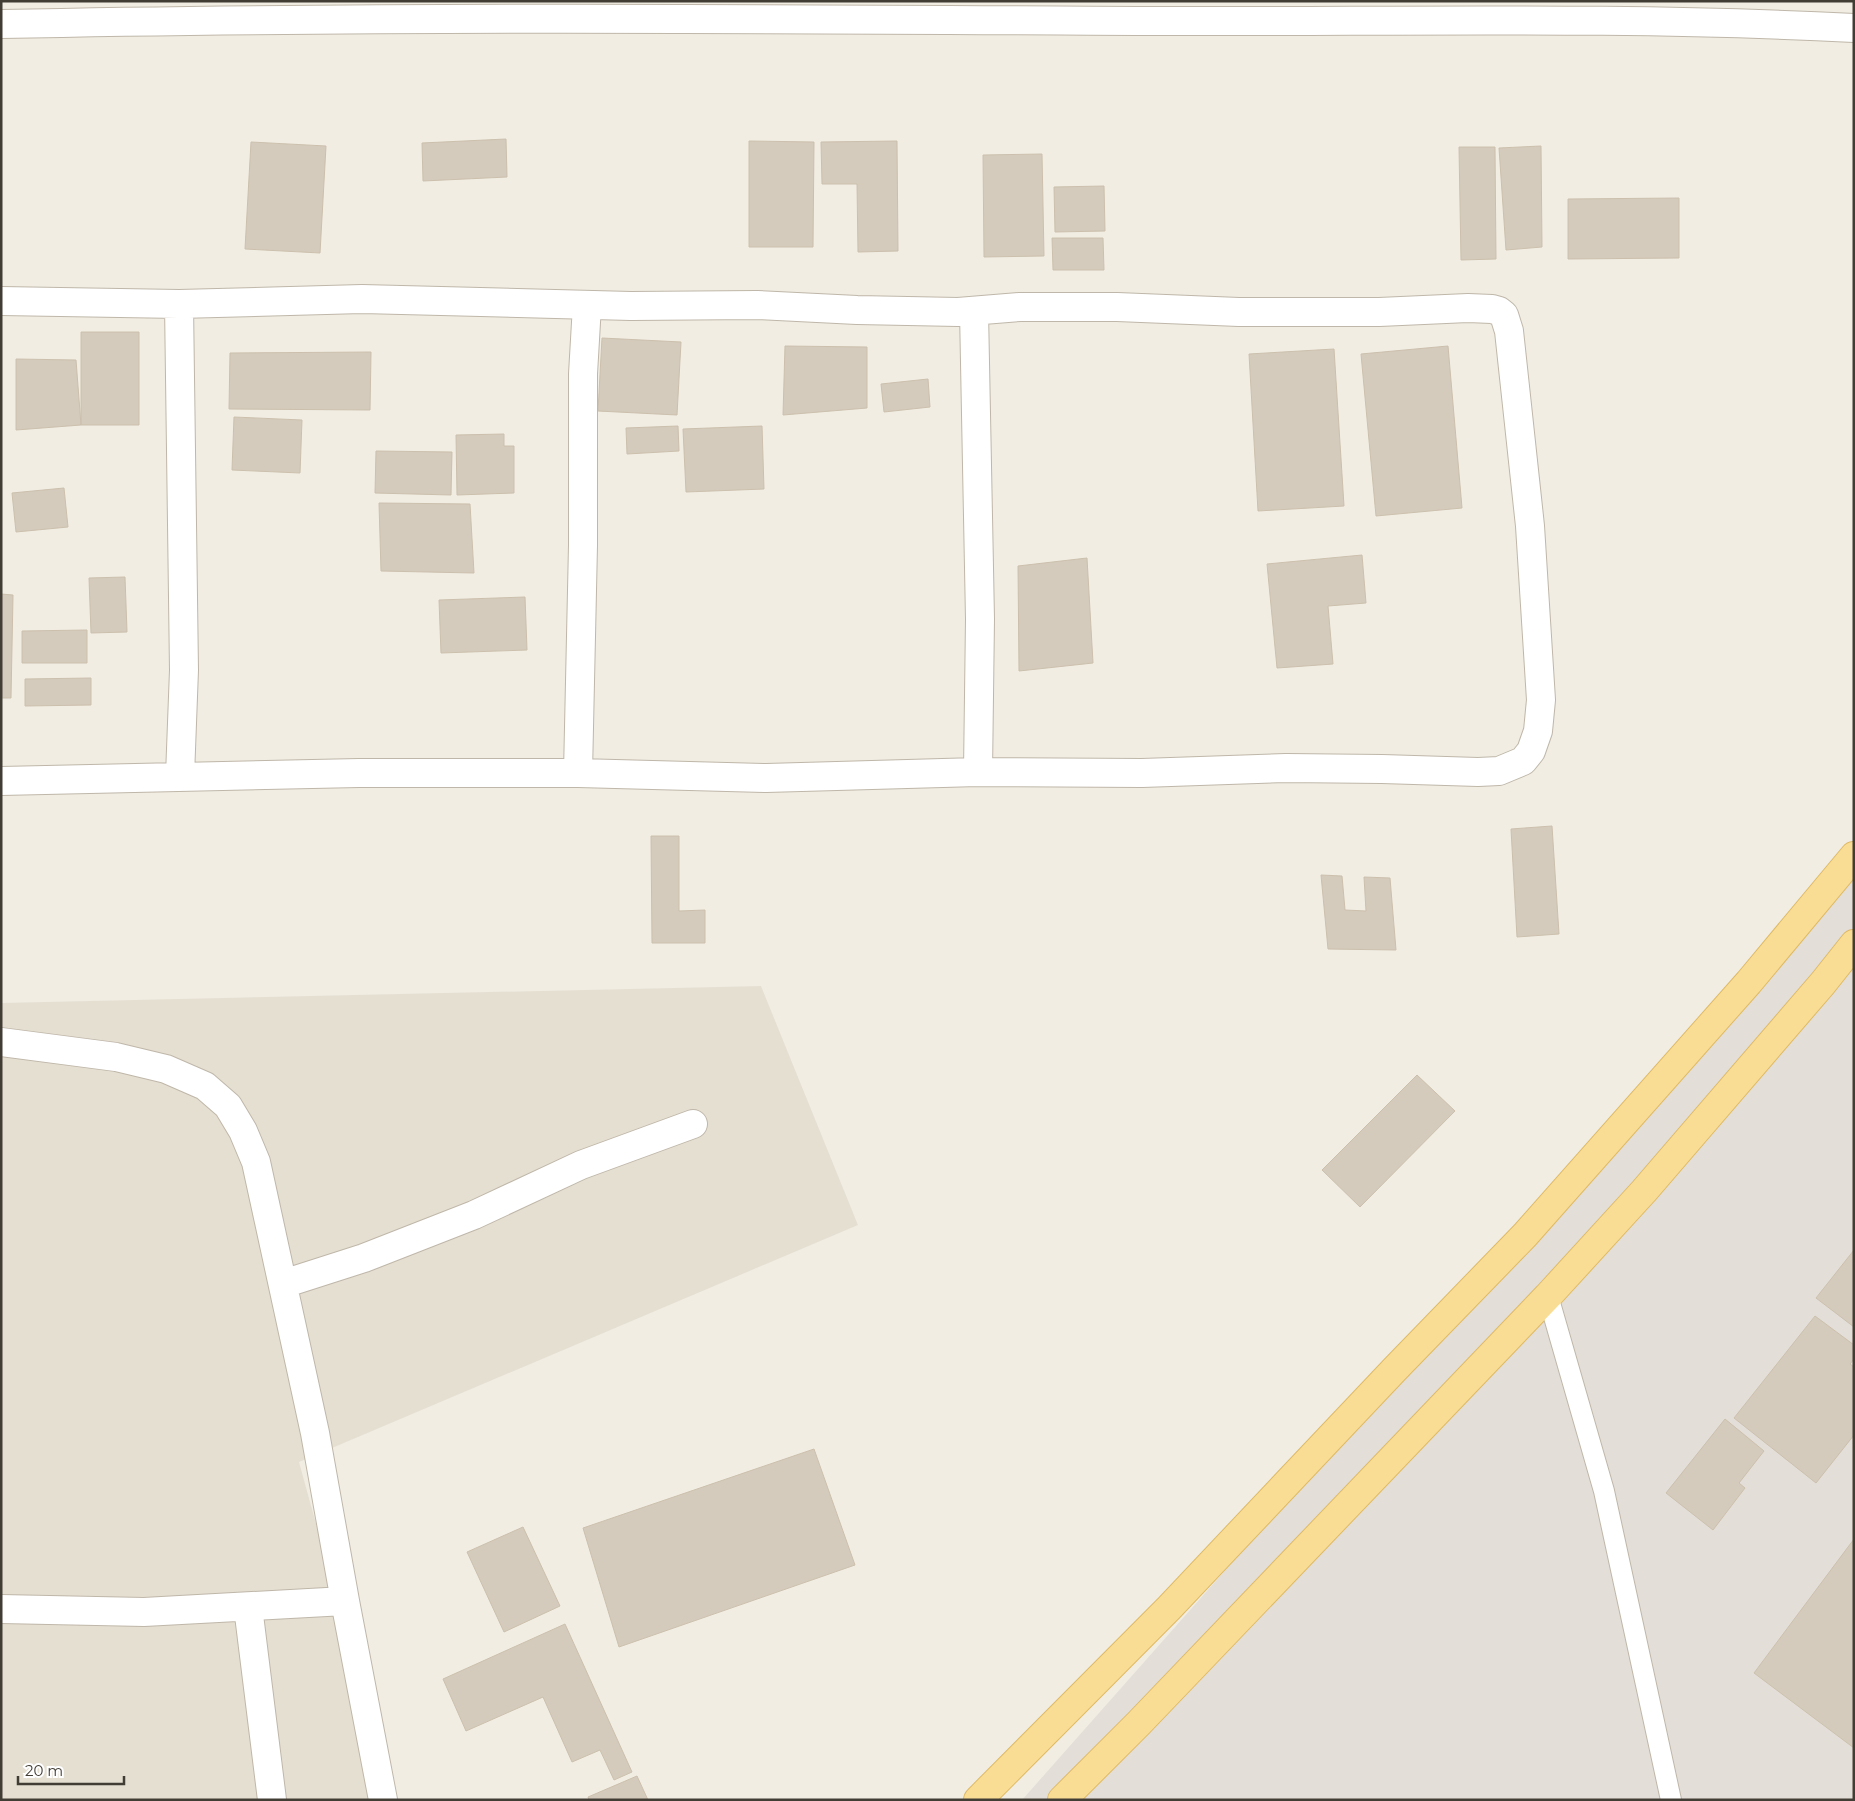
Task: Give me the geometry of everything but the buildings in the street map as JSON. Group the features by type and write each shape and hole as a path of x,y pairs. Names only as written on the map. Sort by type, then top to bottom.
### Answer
{"main road":[{"path":"978,1800 1169,1608 1525,1235 1749,982 1854,856"},
{"path":"1062,1800 1139,1723 1548,1296 1644,1191 1824,983 1854,944"}],"street":[{"path":"1,24 213,20 1316,22 1639,20 1854,28"},
{"path":"1,301 179,304 362,299 588,305 757,305 856,310 974,311 1020,308 1117,307 1248,312 1379,312 1468,308 1492,309 1504,315 1510,340 1530,526 1541,700 1538,731 1531,751 1523,761 1499,771 1286,768 1142,773 978,772 766,778 578,773 359,773 1,781"},
{"path":"179,304 184,651 180,776"},
{"path":"578,773 584,545 583,374 588,305"},
{"path":"974,311 980,620 978,772"},
{"path":"1,1042 116,1057 166,1069 205,1086 228,1106 243,1131 256,1162 315,1433 382,1800"},
{"path":"283,1284 364,1258 474,1215 581,1165 693,1124"},
{"path":"1,1609 144,1612 345,1601"},
{"path":"248,1606 272,1800"}],"lane":[{"path":"1548,1296 1604,1491 1672,1800"}],"shaded area":[{"path":"1854,860 1854,1800 1022,1800"},
{"path":"761,986 858,1225 299,1462 392,1800 1,1800 1,1003"}]}
